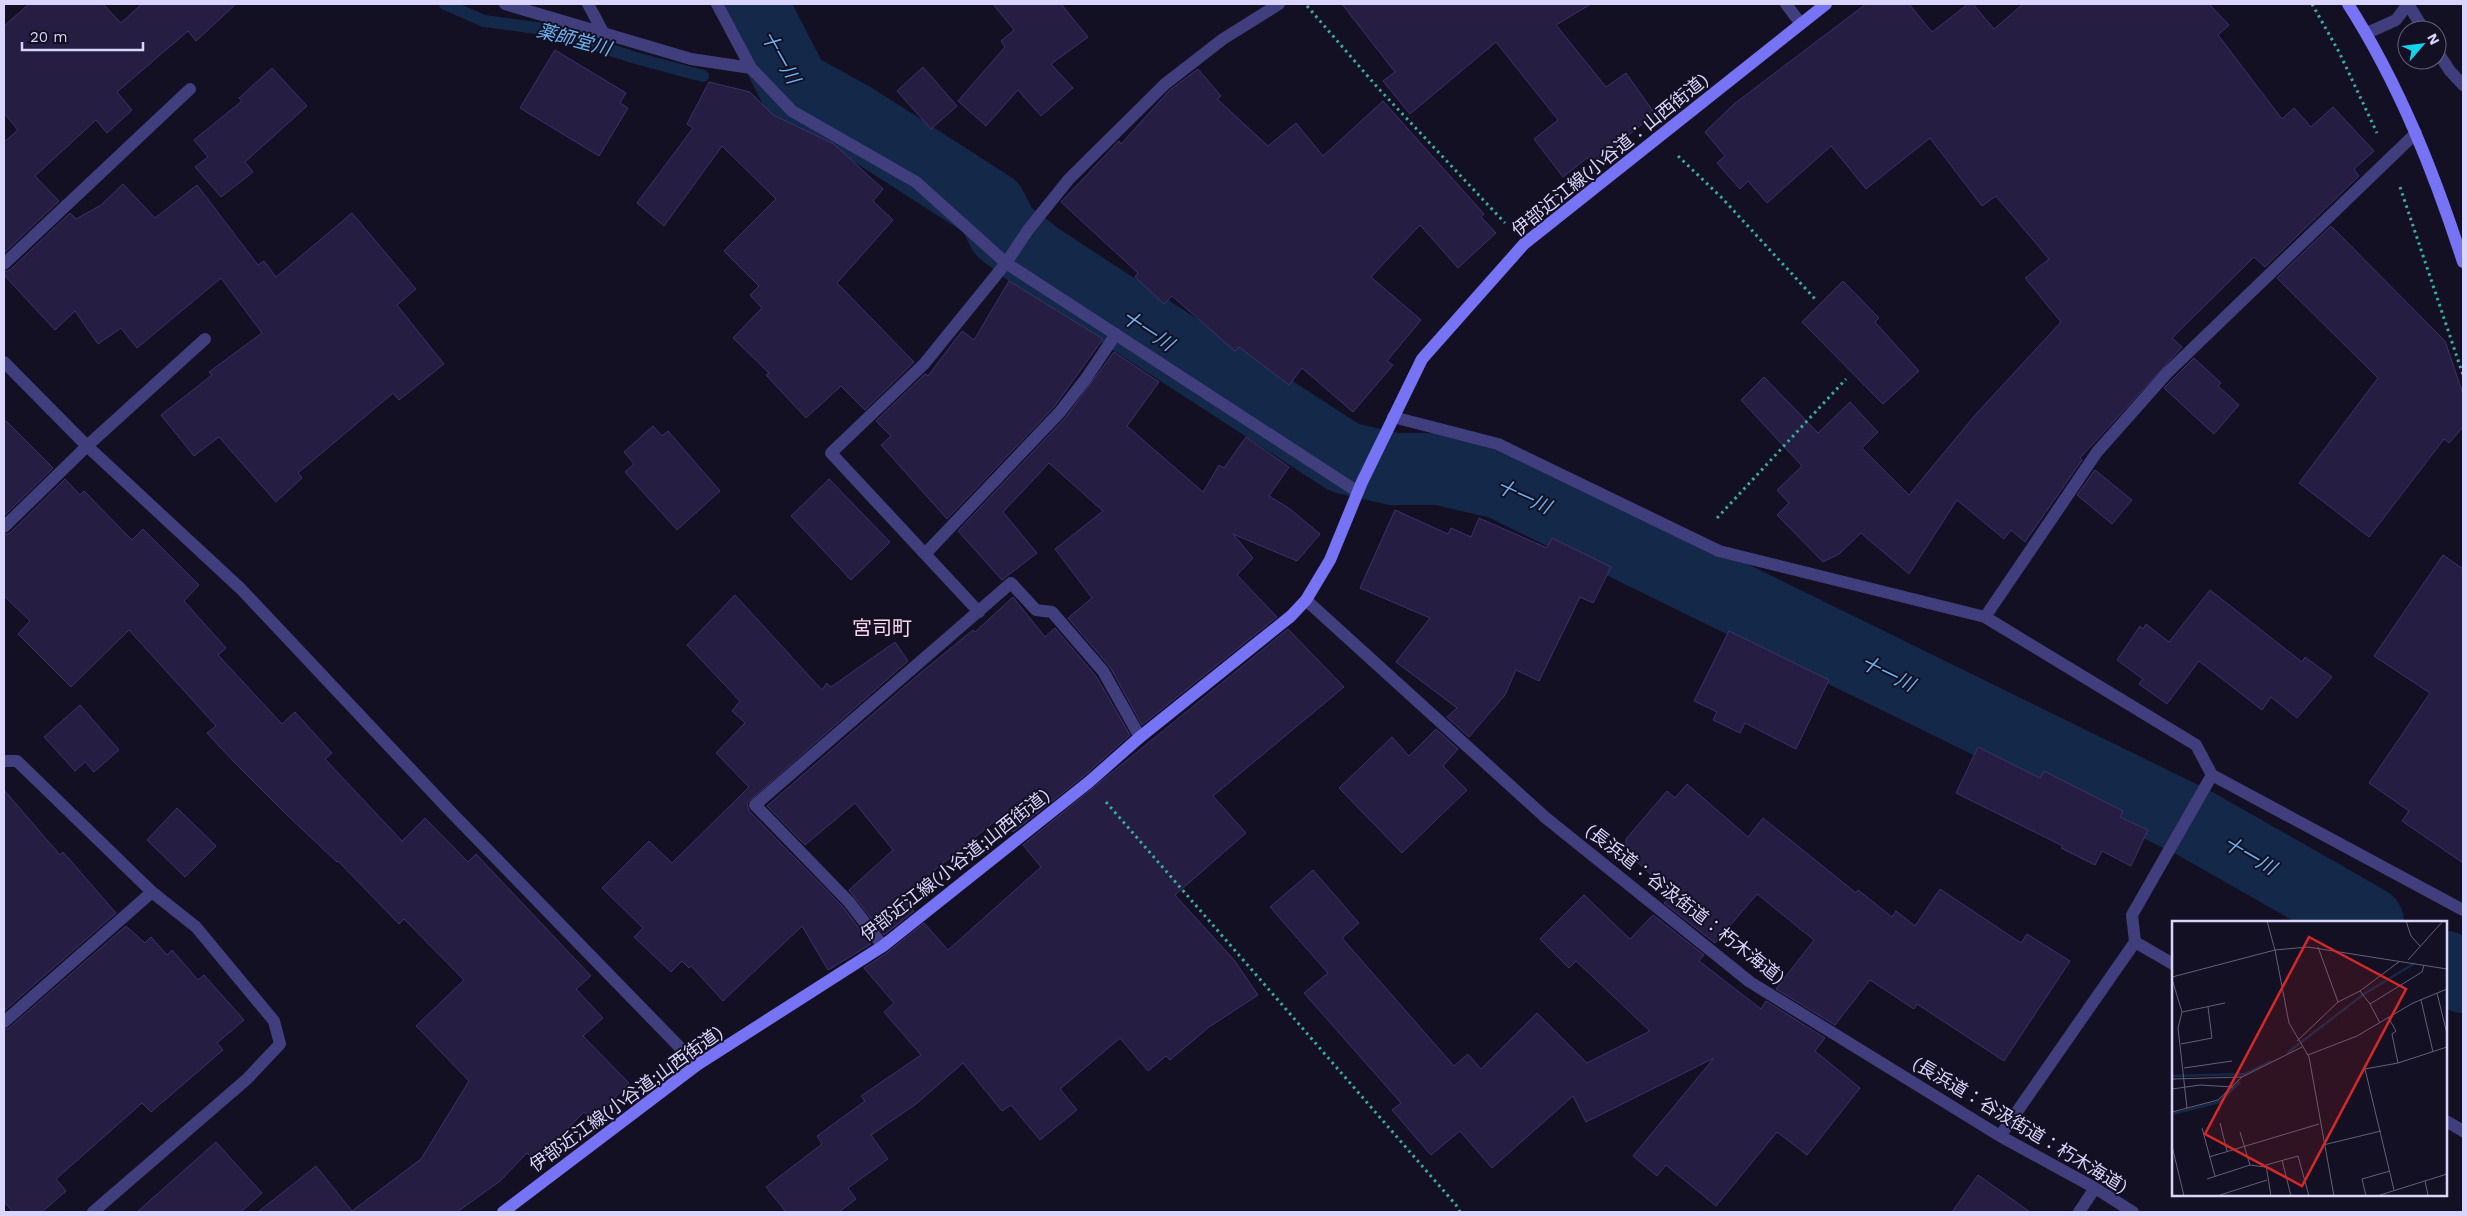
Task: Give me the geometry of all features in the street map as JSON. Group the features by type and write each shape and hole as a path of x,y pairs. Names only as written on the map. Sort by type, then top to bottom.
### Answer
{"main road":[{"name":"伊部近江線(小谷道：山西街道)","path":"1360,487 1422,359 1524,244 1826,4"},
{"path":"2348,4 2367,33 2416,133 2443,201 2463,262"},
{"name":"伊部近江線(小谷道;山西街道)","path":"508,1211 697,1065 883,946 1089,782 1140,737 1291,616 1306,600 1330,560 1360,487"}],"street":[{"path":"505,4 691,59 751,68"},
{"path":"588,4 603,32"},
{"path":"717,4 751,68 792,111 916,182 1009,258 1116,334 1360,487"},
{"path":"979,612 830,453 924,364 1009,258 1028,230 1069,179 1165,84 1223,39 1279,4"},
{"path":"1786,4 1801,24"},
{"path":"2367,33 2396,20 2408,4 2418,20"},
{"path":"2447,66 2463,85"},
{"path":"4,264 190,88"},
{"path":"1985,617 2097,452 2116,430 2167,374 2416,133"},
{"path":"925,554 1060,412 1085,380 1116,334"},
{"path":"4,527 87,446 205,340"},
{"path":"4,362 87,446 241,589 451,812 697,1065"},
{"path":"1393,417 1498,444 1720,551 1985,617 2196,745 2212,776 2463,910"},
{"path":"883,946 848,902 755,805 1011,583 1036,610 1052,612 1103,671 1140,737"},
{"name":"(長浜道：谷汲街道：朽木海道)","path":"1306,600 1546,818 1750,982 2000,1136 2095,1188 2133,1212"},
{"path":"4,760 17,761 152,892 196,927 274,1021 280,1044 247,1079 93,1212"},
{"path":"2000,1136 2135,942 2132,915 2212,776"},
{"path":"4,1022 152,892"},
{"path":"2135,942 2172,963"},
{"path":"2447,1122 2463,1131"},
{"path":"2079,1212 2095,1188"}],"path":[{"path":"1305,4 1378,88 1524,244"},
{"path":"1658,137 1722,198 1816,300"},
{"path":"1697,540 1846,379"},
{"path":"1089,782 1456,1205 1460,1212"}],"building":[{"path":"29,4 103,4 121,23 142,4 236,4 196,41 188,31 117,92 132,110 107,133 96,120 35,176 59,201 4,253 4,142 18,130 4,113 4,26"},
{"path":"993,4 1061,4 1088,37 1051,64 1073,88 1041,116 1018,90 986,126 958,101 1005,47 1001,41 1014,30"},
{"path":"1342,4 1591,4 1556,25 1606,87 1626,73 1655,114 1592,164 1587,158 1563,177 1534,139 1558,120 1496,42 1410,114 1383,81 1395,72"},
{"path":"1866,4 1909,4 1932,32 1968,4 1973,4 1994,29 2023,4 2209,4 2229,25 2218,35 2282,119 2294,108 2311,127 2333,107 2374,151 2354,169 2359,176 2265,267 2254,257 2172,338 2182,347 2080,458 2082,460 2025,542 2011,530 2004,539 1957,500 1909,574 1861,533 1839,554 1823,562 1777,515 1789,503 1777,490 1802,466 1741,400 1764,377 1818,433 1850,402 1878,432 1862,448 1909,495 1976,414 2061,322 2025,278 2049,259 1996,196 1982,206 1930,138 1866,189 1831,146 1767,203 1748,181 1740,189 1717,163 1725,156 1705,132 1734,104"},
{"path":"555,50 626,93 620,103 628,108 599,156 520,108"},
{"path":"923,67 957,106 931,129 897,91"},
{"path":"272,68 307,106 245,162 253,172 221,197 195,167 208,157 194,140 242,101 239,98"},
{"path":"1198,69 1221,96 1217,99 1268,146 1296,123 1323,156 1383,101 1484,214 1481,217 1496,233 1458,268 1420,225 1371,277 1421,320 1387,361 1393,365 1353,412 1302,368 1289,385 1239,347 1235,351 1172,296 1164,304 1135,277 1138,273 1061,202 1119,141 1121,144 1170,90"},
{"path":"709,82 750,92 773,115 834,144 883,189 873,201 893,220 837,283 914,362 865,410 841,386 806,418 766,375 769,373 733,338 762,308 750,295 759,286 724,251 776,199 722,146 664,226 637,203 693,128 687,124"},
{"path":"123,184 155,218 197,185 258,265 264,261 276,277 352,213 416,289 397,305 444,364 399,400 393,393 298,473 302,478 276,502 219,437 194,456 161,415 212,375 209,372 262,333 221,278 137,348 121,328 98,344 75,311 55,330 4,275 4,272 10,270 70,213 76,219 101,205"},
{"path":"2331,226 2445,341 2463,394 2463,427 2449,443 2444,439 2369,537 2299,483 2378,378 2277,278"},
{"path":"1009,281 1103,339 1054,407 947,519 881,445 891,436 876,421 925,374 928,376 962,331 974,340"},
{"path":"1843,281 1879,318 1875,322 1919,371 1883,404 1802,322"},
{"path":"1114,352 1159,382 1127,426 1203,492 1219,465 1224,468 1246,437 1289,467 1269,496 1290,509 1320,534 1297,561 1233,534 1253,558 1237,575 1277,617 1142,725 1110,667 1068,618 1092,598 1055,549 1103,511 1049,463 1003,512 1037,553 1002,580 958,531 1066,417"},
{"path":"2194,358 2221,383 2218,386 2239,405 2214,434 2164,388"},
{"path":"4,419 53,468 4,516"},
{"path":"653,426 662,436 668,431 720,491 677,530 625,472 634,464 624,452"},
{"path":"2095,470 2132,500 2112,524 2077,495"},
{"path":"65,479 80,495 84,491 132,540 143,529 199,585 184,601 226,648 218,655 282,724 295,712 332,753 325,759 402,841 425,818 468,862 476,854 591,976 576,989 603,1018 583,1036 629,1083 592,1121 584,1112 536,1161 527,1153 500,1181 457,1212 258,1212 316,1166 352,1211 421,1159 469,1081 416,1026 464,980 404,919 399,924 338,861 287,815 234,762 207,733 216,726 129,630 71,687 18,634 30,621 4,596 4,535 10,533"},
{"path":"829,479 890,542 851,580 791,516"},
{"path":"1395,510 1448,534 1451,528 1471,537 1479,518 1547,548 1552,538 1611,567 1593,603 1580,597 1539,681 1516,670 1505,695 1469,737 1447,717 1457,708 1396,662 1430,618 1360,588"},
{"path":"2443,555 2463,569 2463,863 2402,821 2409,811 2369,783 2430,693 2374,656"},
{"path":"2210,590 2302,662 2305,657 2332,677 2297,718 2271,697 2262,710 2199,661 2167,704 2139,684 2143,679 2117,660 2140,626 2143,629 2146,624 2169,642"},
{"path":"735,595 822,690 827,683 831,687 895,642 908,661 747,803 749,811 843,907 871,944 828,970 802,926 723,1001 691,966 689,968 682,961 671,972 634,937 643,928 602,888 649,841 672,863 749,787 716,753 745,723 732,711 740,701 687,645"},
{"path":"1013,597 1045,637 1055,628 1096,676 1130,735 1084,776 1013,832 1000,817 901,897 914,911 884,935 849,890 893,850 855,803 805,845 767,806 918,675 973,630 975,632"},
{"path":"1288,629 1344,687 1213,796 1246,833 1175,895 1234,960 1258,995 1209,1027 1170,1060 1166,1056 1148,1071 1120,1038 1060,1089 1077,1110 1040,1140 1011,1105 1002,1111 963,1063 916,1104 871,1135 888,1159 848,1188 856,1199 839,1212 786,1212 766,1187 822,1144 817,1136 865,1101 861,1096 921,1055 884,1012 894,1003 864,968 888,952 924,923 948,950 1041,867 1023,845"},
{"path":"1729,631 1829,680 1796,749 1745,723 1740,733 1713,720 1717,712 1694,701"},
{"path":"80,705 119,750 94,772 85,762 75,771 44,737"},
{"path":"1436,729 1458,749 1443,766 1467,790 1402,853 1339,788 1392,737 1409,756"},
{"path":"1978,747 2040,778 2044,771 2123,811 2120,817 2148,830 2131,866 2102,851 2095,865 2061,848 2063,846 1956,793"},
{"path":"1687,784 1748,837 1763,818 1856,893 1858,890 1892,917 1896,911 1915,926 1940,889 2021,943 2027,934 2070,961 2004,1061 1917,1004 1914,1009 1870,980 1835,1025 1776,989 1814,940 1757,894 1715,943 1664,903 1673,894 1626,852 1626,839 1667,791 1675,798"},
{"path":"4,790 60,855 63,852 116,913 4,1011"},
{"path":"177,808 216,846 185,877 147,840"},
{"path":"1313,870 1359,923 1342,938 1454,1066 1468,1054 1481,1069 1537,1013 1587,1063 1650,1031 1576,961 1569,968 1540,939 1584,895 1630,939 1653,915 1704,955 1699,961 1761,1009 1766,1001 1825,1038 1815,1051 1860,1088 1807,1155 1777,1132 1716,1206 1666,1165 1657,1176 1633,1156 1714,1058 1586,1122 1573,1096 1492,1168 1460,1131 1431,1155 1392,1110 1401,1103 1304,993 1328,973 1270,907"},
{"path":"126,926 145,943 151,937 167,955 172,950 198,980 204,975 244,1020 217,1043 223,1050 151,1112 142,1103 56,1179 66,1191 42,1212 13,1212 4,1202 4,1030 9,1028"},
{"path":"216,1142 262,1193 241,1212 137,1212"},
{"path":"1978,1175 2030,1212 1952,1212"}],"waterway":[{"name":"薬師堂川","path":"445,4 484,21 551,30 632,57 703,76"},
{"name":"十一川","path":"752,4 794,86 854,119 991,207 1003,231 1039,259 1345,458 1394,469 1439,469 1500,483 2196,824 2366,921"},
{"name":"十一川","path":"2447,968 2463,977"}],"district":[{"name":"宮司町","path":"882,628"}]}
